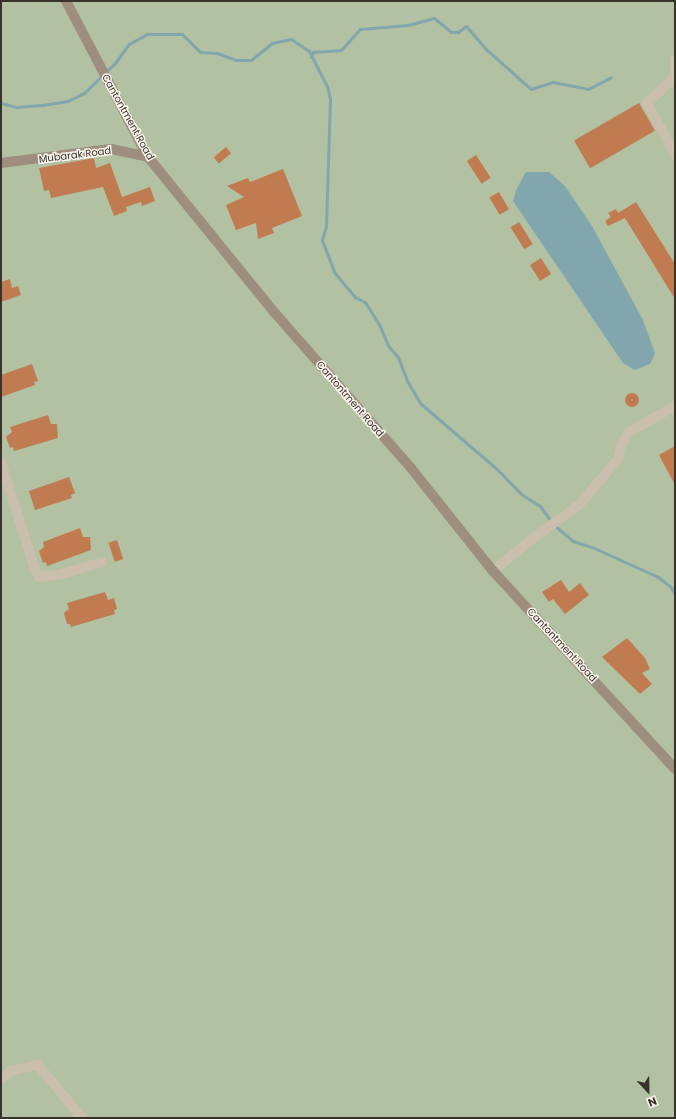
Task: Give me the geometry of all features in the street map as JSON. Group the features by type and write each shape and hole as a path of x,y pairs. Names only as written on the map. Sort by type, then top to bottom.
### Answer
{"street":[{"name":"Cantontment Road","path":"66,1 148,157 274,312 411,468 493,571 675,769"},
{"path":"675,59 675,76 647,103 675,155"},
{"name":"Mubarak Road","path":"1,163 111,149 148,157"},
{"path":"493,571 532,539 579,505 618,459 621,445 629,432 675,406"},
{"path":"1,462 35,570 39,577 62,574 102,562"},
{"path":"1,1079 11,1070 38,1065 82,1118"}],"green space":[{"path":"1,1 675,1 675,1118 1,1118"}],"water":[{"path":"526,172 549,172 565,186 592,226 643,320 655,353 650,364 635,370 623,363 513,201 517,188"}],"building":[{"path":"639,103 655,131 590,168 574,140"},
{"path":"226,147 231,153 219,163 214,157"},
{"path":"476,155 491,178 481,184 467,161"},
{"path":"94,158 96,168 110,163 122,197 150,187 155,201 142,206 141,202 126,207 127,211 114,216 103,187 51,198 49,190 44,191 39,168"},
{"path":"283,169 302,216 272,228 274,233 258,239 256,223 236,230 226,205 244,197 227,186 248,178 250,182"},
{"path":"499,192 509,209 499,215 489,198"},
{"path":"636,202 675,264 675,299 625,218 608,226 605,221 611,217 608,213 616,209 618,213"},
{"path":"519,222 533,244 524,249 511,227"},
{"path":"541,258 551,274 540,281 530,265"},
{"path":"10,279 12,288 18,286 21,295 1,302 1,282"},
{"path":"32,364 38,381 34,382 35,385 1,397 1,375"},
{"path":"629,393 635,393 639,397 639,403 635,407 629,407 625,403 625,397"},
{"path":"48,415 51,424 57,424 58,438 14,451 13,447 10,448 6,437 12,432 10,427"},
{"path":"675,446 675,485 659,455"},
{"path":"69,477 75,493 71,495 72,498 35,510 29,491"},
{"path":"80,528 83,537 90,537 91,550 47,566 46,562 43,563 39,551 44,547 43,542"},
{"path":"117,540 123,559 115,562 108,543"},
{"path":"561,580 569,592 580,583 589,595 565,614 553,599 549,602 542,592"},
{"path":"105,592 108,600 114,598 117,609 114,610 115,614 71,627 70,624 67,624 64,613 69,609 67,603"},
{"path":"627,638 645,658 650,669 642,673 652,684 640,694 602,657"}],"waterway":[{"path":"311,57 313,52 341,50 360,29 408,25 434,18 451,32 458,32 466,26 488,51 531,89 553,82 588,89 610,78"},
{"path":"1,103 16,107 68,101 84,93 115,63 129,44 147,34 182,34 200,52 217,53 236,60 251,60 272,43 291,39 309,51 327,86 330,99 326,226 322,240 334,272 355,297 365,302 379,324 389,347 398,357 407,381 420,403 498,470 521,494 540,506 554,525 573,541 592,547 658,577 671,587 675,595"}]}
